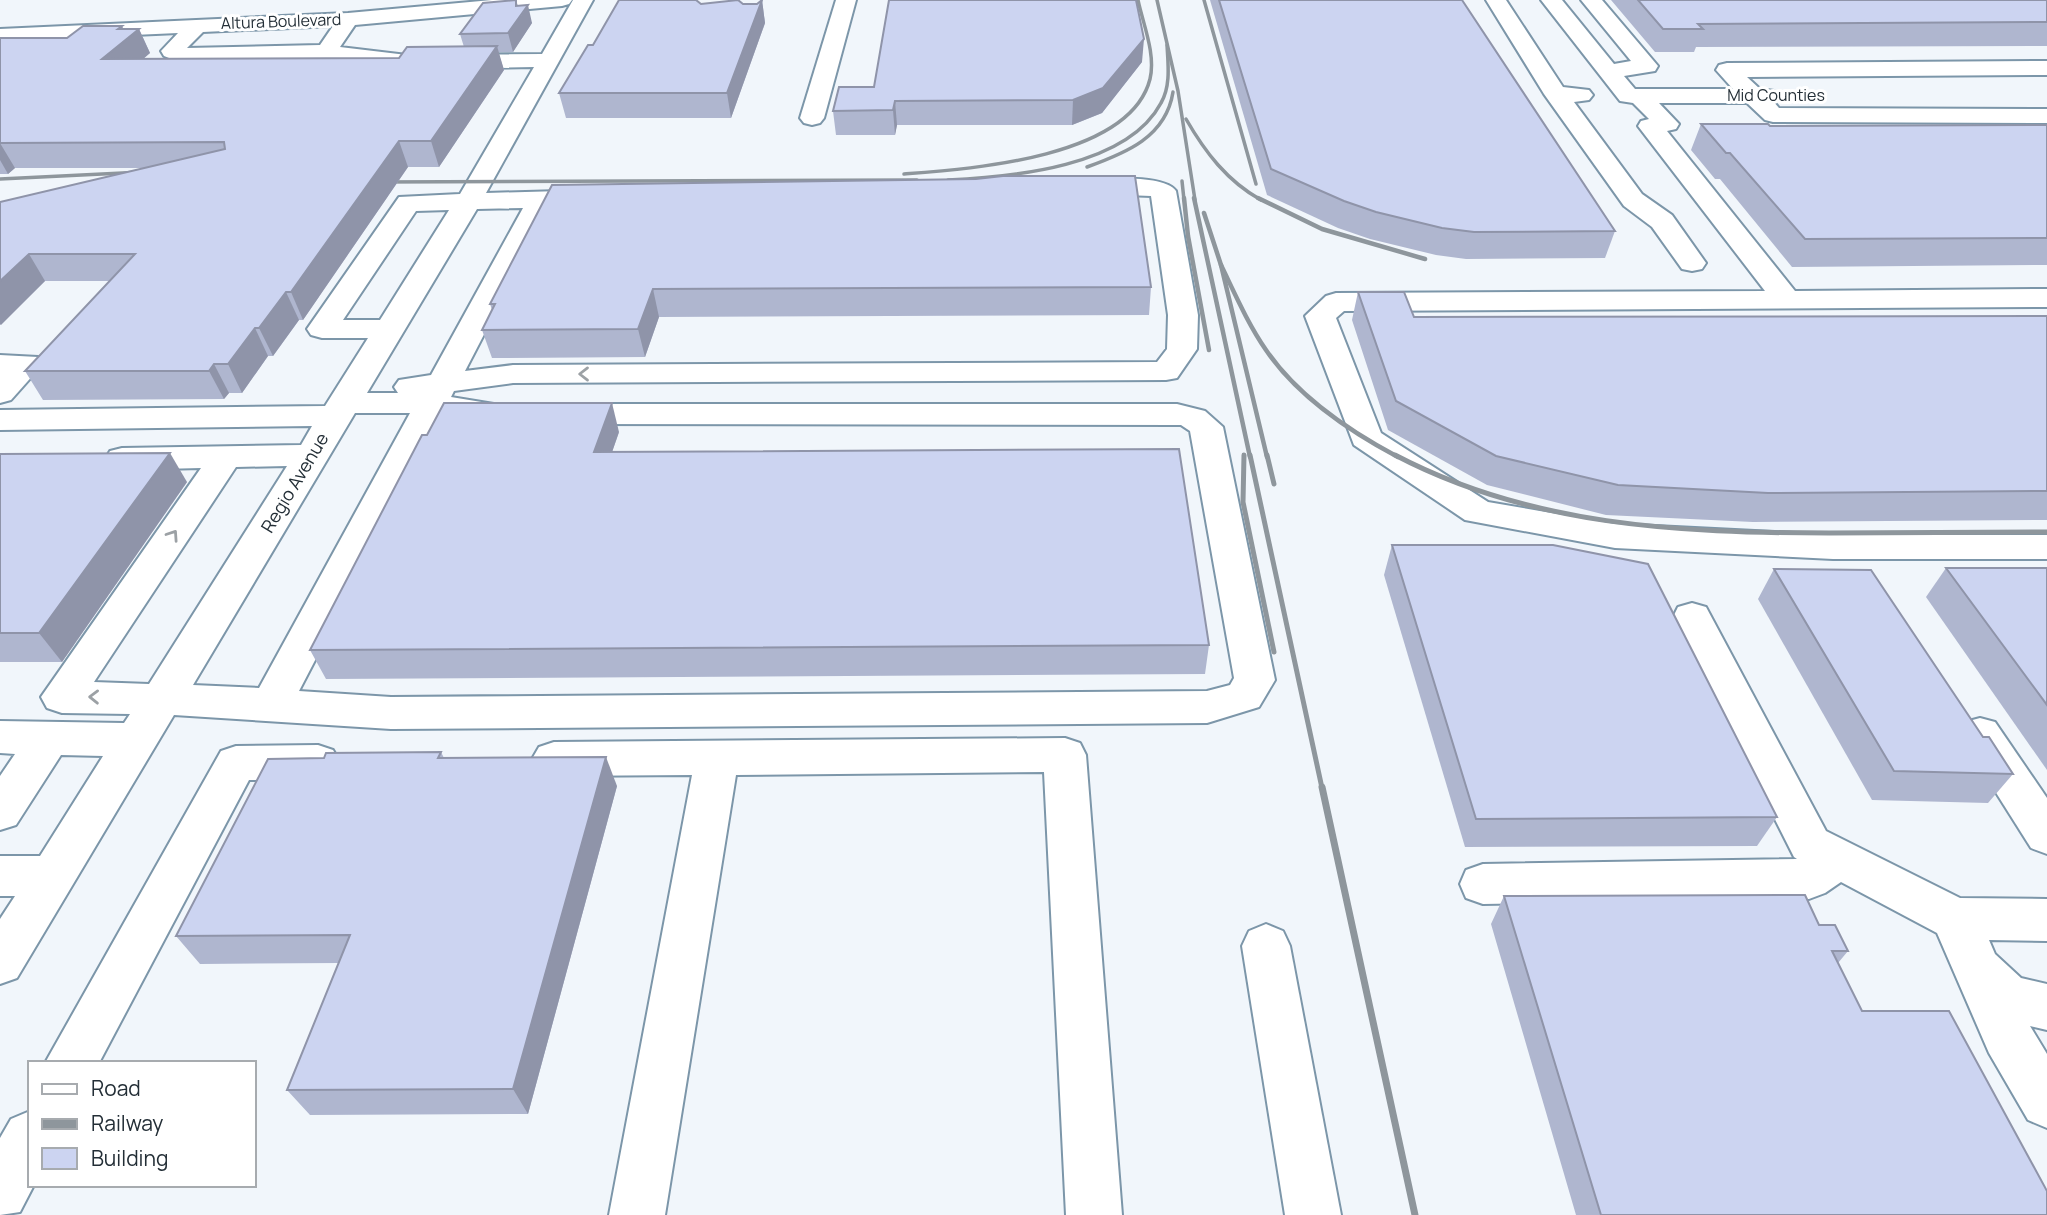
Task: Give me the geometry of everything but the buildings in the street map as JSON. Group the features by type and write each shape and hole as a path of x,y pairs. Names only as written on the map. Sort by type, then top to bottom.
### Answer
{"street":[{"name":"Altura Boulevard","path":"0,35 348,19 562,0"},
{"name":"Regio Avenue","path":"4,949 53,876 467,202 583,0"},
{"path":"812,118 846,0"},
{"path":"1496,0 1556,94 1633,200 1662,221 1692,263"},
{"path":"1551,0 1608,71 1667,124 1650,126 1786,299"},
{"path":"1591,0 1647,66 1608,71"},
{"path":"327,51 348,19"},
{"path":"198,25 172,51 179,55 327,51 344,56 402,61 550,60"},
{"path":"1936,68 1998,116"},
{"path":"2047,68 1727,70 1773,115 2047,116"},
{"name":"Mid Counties","path":"1556,94 1753,96 1968,92 2047,95"},
{"path":"0,420 344,402 435,394 513,374 1166,371 1182,349 1183,315 1163,191 1155,188 1057,187"},
{"path":"388,329 322,330 408,203 623,198"},
{"path":"271,704 541,199"},
{"path":"2047,298 1336,302 1320,316 1366,438 1478,512 1615,536 1833,547 2047,547"},
{"path":"0,365 27,364 0,393"},
{"path":"639,415 652,374"},
{"path":"226,457 62,697 163,698 391,713 1207,707 1244,696 1255,680 1206,427 1193,418 1177,414 489,413 435,394"},
{"path":"93,459 312,455"},
{"path":"1692,617 1810,844 1955,919 2047,920"},
{"path":"1956,699 2047,834"},
{"path":"0,737 137,740"},
{"path":"0,812 50,738"},
{"path":"511,760 1065,755 1094,1215"},
{"path":"637,1215 717,758"},
{"path":"72,1061 236,762 360,761"},
{"path":"1483,884 1809,879 1839,859"},
{"path":"0,876 53,876"},
{"path":"1955,919 2007,1036 2047,1102"},
{"path":"1266,946 1313,1215"},
{"path":"1975,964 2007,998 2047,1007"},
{"path":"0,1192 28,1142"}],"railway":[{"path":"904,174 1006,163 1081,142 1113,126 1136,106 1150,79 1150,49 1138,0"},
{"path":"1157,0 1178,91 1195,200"},
{"path":"1204,0 1256,184"},
{"path":"948,180 1035,171 1096,155 1122,142 1145,125 1161,103 1168,75 1167,45"},
{"path":"1087,167 1130,149 1153,132 1169,108 1173,92"},
{"path":"1186,119 1227,175 1258,198"},
{"path":"0,179 143,172"},
{"path":"378,182 917,180"},
{"path":"1182,181 1184,200"},
{"path":"1184,198 1188,236 1209,350"},
{"path":"1194,198 1250,457"},
{"path":"1258,198 1322,229 1425,259"},
{"path":"1204,213 1221,265"},
{"path":"1221,265 1259,340 1293,383 1343,424 1398,457"},
{"path":"1221,265 1267,457"},
{"path":"1244,455 1243,502 1274,652"},
{"path":"1250,455 1322,788"},
{"path":"1267,455 1274,484"},
{"path":"1395,455 1446,479 1499,497 1606,521 1773,533 2047,532"},
{"path":"1322,787 1415,1215"}]}
